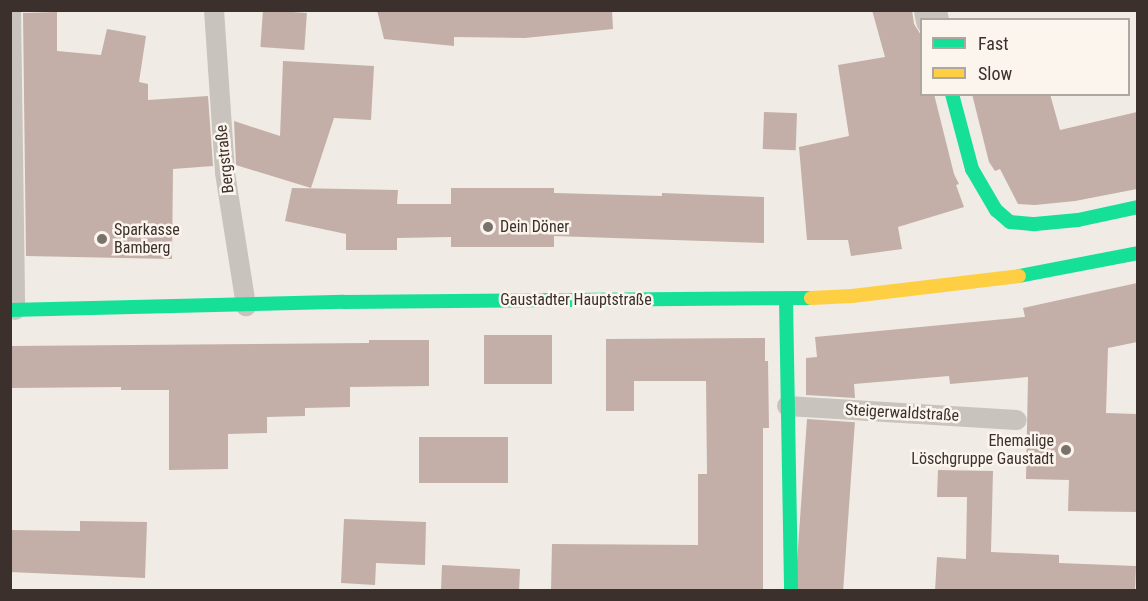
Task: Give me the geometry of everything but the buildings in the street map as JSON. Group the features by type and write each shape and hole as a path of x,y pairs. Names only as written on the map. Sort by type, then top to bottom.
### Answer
{"street":[{"path":"953,96 972,168 996,210 1010,222 1035,224 1078,220 1137,207"},
{"name":"Gaustadter Hauptstraße","path":"13,310 446,301 786,299 852,296 1001,279 1137,253"},
{"path":"786,299 791,591"}],"lane":[{"path":"11,10 13,310"},
{"name":"Bergstraße","path":"214,10 225,173 246,306"},
{"name":"Steigerwaldstraße","path":"787,406 1017,420"}],"traffic: fast":[{"path":"953,96 972,169 996,210 1010,222 1035,224 1078,220 1138,207"},
{"path":"1019,276 1138,253"},
{"path":"10,310 344,302 811,298"},
{"path":"786,299 791,590"}],"traffic: slow":[{"path":"811,298 852,296 1019,276"}],"place":[{"name":"Dein Döner","path":"488,227"},
{"name":"Sparkasse Bamberg","path":"102,239"},
{"name":"Ehemalige Löschgruppe Gaustadt","path":"1066,450"}]}
